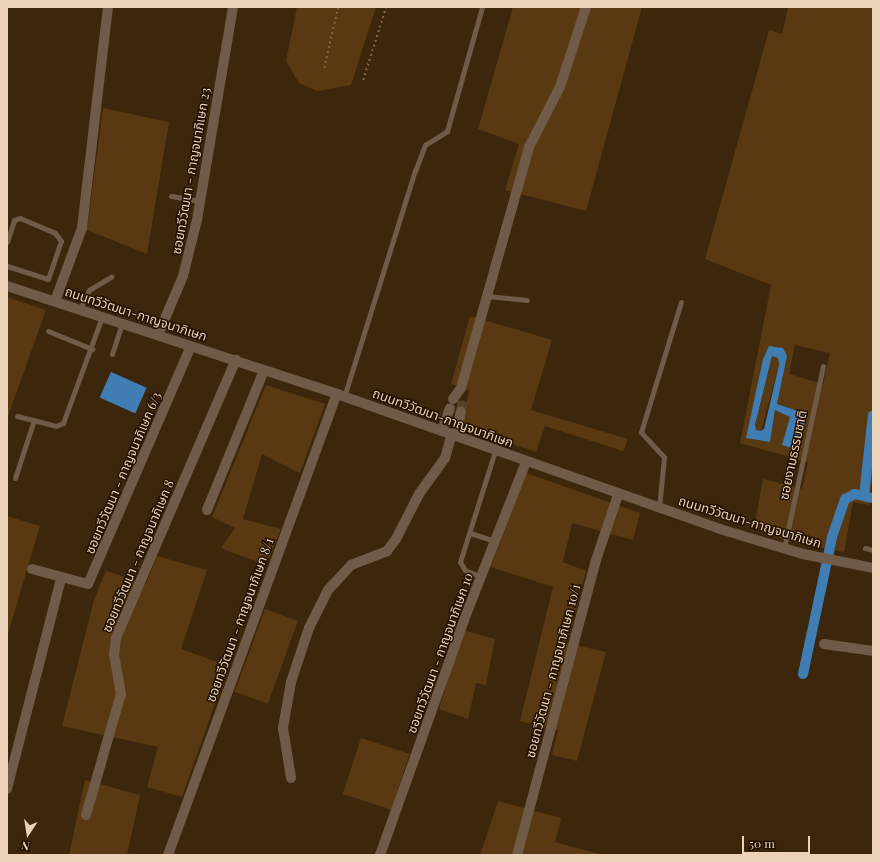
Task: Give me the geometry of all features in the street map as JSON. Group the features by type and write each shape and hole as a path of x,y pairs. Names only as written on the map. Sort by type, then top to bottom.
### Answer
{"street":[{"path":"55,301 82,228 108,7"},
{"name":"ซอยทวีวัฒนา - กาญจนาภิเษก 23","path":"158,334 185,269 200,201 233,7"},
{"path":"292,778 283,728 291,682 309,628 328,590 351,565 387,551 396,539 419,494 445,458 455,402 461,388 529,147 560,87 586,7"},
{"name":"ถนนทวีวัฒนา-กาญจนาภิเษก","path":"7,286 158,334 340,395 618,495 784,548 809,555 873,568"},
{"name":"ซอยทวีวัฒนา - กาญจนาภิเษก 6/3","path":"32,569 61,579 88,584 96,571 191,346"},
{"name":"ซอยทวีวัฒนา - กาญจนาภิเษก 8","path":"86,815 121,694 114,656 116,638 236,360"},
{"path":"207,510 264,370"},
{"name":"ซอยทวีวัฒนา - กาญจนาภิเษก 8/1","path":"168,855 340,395"},
{"path":"450,434 461,411"},
{"name":"ซอยทวีวัฒนา - กาญจนาภิเษก 10","path":"380,855 494,541 526,462"},
{"name":"ซอยทวีวัฒนา - กาญจนาภิเษก 10/1","path":"517,855 596,560 618,495"},
{"path":"7,789 61,579"},
{"path":"824,644 873,651"}],"lane":[{"path":"340,395 415,170 425,145 447,132 482,7"},
{"path":"171,196 200,201"},
{"path":"7,242 14,220 20,218 56,233 61,241 48,279 42,280 7,266"},
{"path":"80,309 89,290 111,276"},
{"path":"487,296 526,300"},
{"path":"659,508 664,457 641,432 681,302"},
{"path":"17,416 56,426 63,423 92,349 102,316"},
{"path":"112,354 122,323"},
{"path":"48,331 92,349"},
{"name":"ซอยงามธรรมชาติ","path":"784,548 823,366"},
{"path":"15,478 34,420"},
{"path":"482,577 460,565 495,451"},
{"path":"470,533 494,541"},
{"path":"865,548 873,550"}],"path":[{"path":"324,68 338,7"},
{"path":"363,80 386,7"}],"shaded area":[{"path":"297,7 376,7 351,85 317,91 299,83 286,61"},
{"path":"513,7 642,7 586,211 505,190 519,144 478,129"},
{"path":"788,7 873,7 873,476 869,505 853,502 844,552 792,542 754,529 763,479 802,489 808,462 740,443 771,285 705,259 769,30 782,34","holes":["795,345 830,353 823,384 789,374","770,346 787,356 777,404 807,414 798,450 790,417 775,410 770,442 747,438 763,359"]},
{"path":"103,108 169,122 147,254 87,230"},
{"path":"7,297 46,310 7,419"},
{"path":"470,316 552,340 531,410 628,439 623,451 545,426 536,452 462,427 469,390 451,384"},
{"path":"772,356 778,358 779,365 761,431 756,430 755,425"},
{"path":"266,385 325,404 300,473 262,454 243,519 281,529 266,565 221,548 235,528 212,517"},
{"path":"526,473 640,513 633,540 572,523 563,562 586,571 567,643 606,652 577,761 552,755 558,730 520,721 553,587 491,567"},
{"path":"7,516 40,526 7,637"},
{"path":"157,556 207,570 181,649 228,666 182,797 147,787 158,747 62,726 94,600 106,571 146,584"},
{"path":"265,609 298,621 268,704 235,692"},
{"path":"463,630 495,639 486,685 476,683 468,719 439,709"},
{"path":"361,738 410,754 391,810 343,794"},
{"path":"85,780 140,795 127,855 69,855"},
{"path":"498,801 561,818 555,842 603,855 480,855"}],"water":[{"path":"769,346 783,348 787,356 777,404 807,414 798,450 782,445 790,417 775,410 770,442 746,438 763,359","holes":["772,356 778,358 779,365 764,429 761,431 756,430 755,425"]},
{"path":"111,372 147,388 135,413 100,398"}],"waterway":[{"path":"864,496 873,415"},
{"path":"803,674 832,537 845,499 855,494 873,498"}],"tunnel":[{"path":"461,411 463,400"}]}
